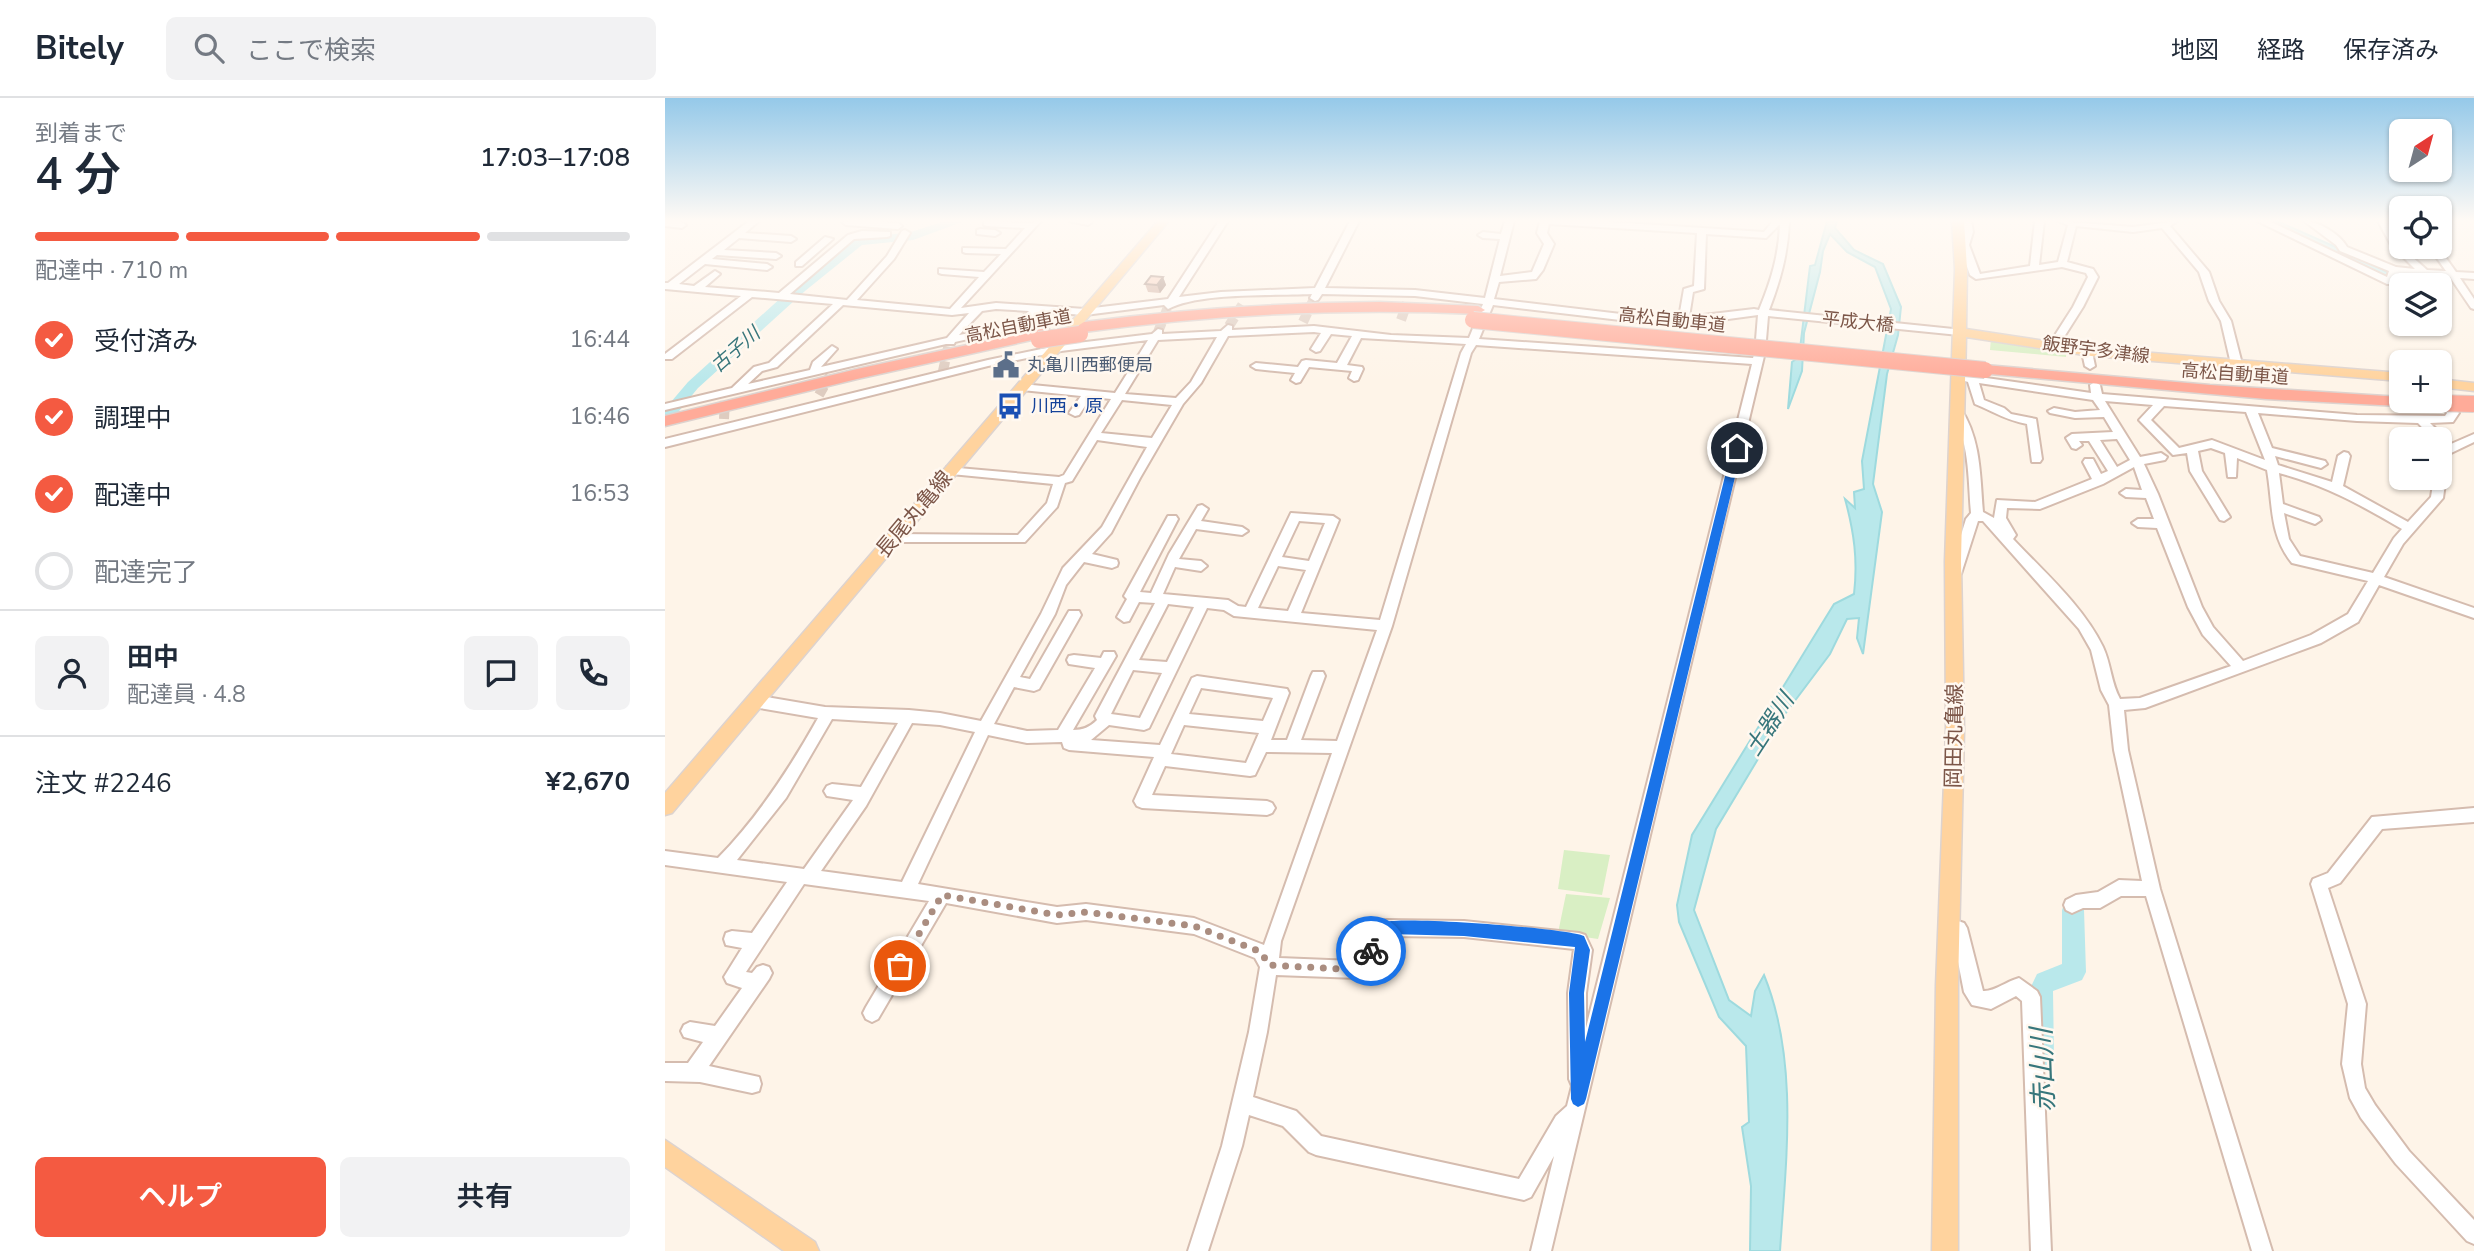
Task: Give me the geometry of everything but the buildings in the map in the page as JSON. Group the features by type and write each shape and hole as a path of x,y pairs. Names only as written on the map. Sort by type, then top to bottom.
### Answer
{"highway":[{"name":"高松自動車道","path":"672,415 1046,341 1083,324 1281,314 1479,311 1975,372 2233,394 2389,396"},
{"name":"高松自動車道","path":"1975,372 2174,377 2389,392"},
{"name":"高松自動車道","path":"2452,397 2474,396"},
{"name":"高松自動車道","path":"2452,400 2474,404"}],"main road":[{"name":"長尾丸亀線","path":"665,807 1022,387 1046,341 1083,324 1122,275"},
{"name":"岡田丸亀線","path":"1945,1251 1949,926 1955,730 1957,411 1975,372 1952,331 1958,275"},
{"name":"飯野宇多津線","path":"1952,331 2053,346 2089,359 2235,365 2389,376"},
{"path":"2452,384 2474,387"},
{"path":"665,1152 796,1247"}],"street":[{"path":"668,286 684,275"},
{"path":"696,289 714,275"},
{"path":"782,297 807,275"},
{"path":"725,401 758,369 773,365 873,275"},
{"path":"951,312 986,275"},
{"path":"1169,304 1188,275"},
{"path":"1316,296 1327,275"},
{"path":"1198,1251 1232,1146 1258,1032 1273,941 1385,626 1466,353 1474,342 1479,311 1497,275"},
{"path":"1496,279 1526,278 1535,275"},
{"path":"668,286 951,312 1007,306 1037,309 1083,324 1169,304 1316,296 1409,298 1479,311 1644,320 1685,315 1689,289 1699,289 1700,275"},
{"path":"1541,1251 1777,275"},
{"path":"1975,275 1979,277 1992,275"},
{"path":"2053,346 2078,307 2092,275"},
{"path":"2206,275 2213,300 2226,320 2235,365 2242,378"},
{"path":"2453,275 2474,276"},
{"path":"2453,275 2474,306"},
{"path":"668,357 750,294"},
{"path":"950,341 979,308"},
{"path":"672,415 735,390 1020,323 1037,309"},
{"name":"平成大橋","path":"1644,320 1691,321 1741,313 1767,313 1952,331"},
{"path":"665,443 724,423 943,372 1046,341 1301,326 1358,334 1757,362"},
{"path":"907,890 984,729 1048,614 1068,571 1107,530 1156,440 1179,402 1196,383 1227,330"},
{"path":"1316,349 1328,330"},
{"path":"1340,367 1358,334"},
{"path":"951,470 1060,481 1068,478 1158,335"},
{"path":"815,370 817,364 832,349"},
{"path":"1256,367 1299,376 1306,363 1322,370 1340,367 1358,369 1354,378"},
{"path":"830,376 837,365"},
{"path":"2036,459 2032,421 2008,417 2000,410 1979,402 1975,372 2161,403 2253,406 2422,421 2440,421 2452,417 2452,413"},
{"path":"1022,387 1179,402"},
{"path":"2096,391 2106,413 2137,461 2195,607 2208,631 2241,668"},
{"path":"1075,413 1087,395"},
{"path":"2161,403 2145,420 2176,452 2212,444 2273,468 2304,475 2337,488 2375,506 2408,527"},
{"path":"2253,406 2273,468 2276,506 2282,532 2290,554 2296,560 2375,579 2474,613"},
{"path":"1954,579 1972,519 1977,514 1971,445 1957,411"},
{"path":"2054,411 2075,415 2106,413"},
{"path":"2422,421 2428,427"},
{"path":"2076,445 2072,438 2120,435"},
{"path":"1095,436 1148,443 1156,440"},
{"path":"2092,437 2114,472"},
{"path":"2452,446 2474,438"},
{"path":"2192,447 2196,471 2224,517"},
{"path":"2267,450 2321,464"},
{"path":"2231,452 2232,474"},
{"path":"2337,488 2344,456"},
{"path":"2021,554 2000,518 2001,503 2036,506 2099,481 2137,461 2161,457"},
{"path":"2089,461 2099,481"},
{"path":"894,538 1021,539 1053,504 1060,481"},
{"path":"2116,705 2140,704 2241,668 2342,626 2353,618 2408,527 2429,509 2437,498 2438,490"},
{"path":"2126,492 2152,494"},
{"path":"2276,506 2316,519"},
{"path":"1202,509 1171,562 1159,598 1102,716 1106,719 1144,724 1203,603"},
{"path":"1977,514 1987,518 2021,554 2076,615 2092,638 2108,690 2116,705 2121,750 2152,889 2262,1251"},
{"path":"1250,612 1295,516 1333,520 1292,617"},
{"path":"1172,519 1131,596 1228,605 1234,611 1385,626"},
{"path":"2138,523 2163,524"},
{"path":"1192,524 1242,531"},
{"path":"1084,557 1112,563"},
{"path":"1274,561 1314,566"},
{"path":"1171,562 1201,566"},
{"path":"1124,617 1135,596"},
{"path":"1010,681 1034,685 1078,615 1048,614"},
{"path":"1074,660 1107,660 1078,701 1066,736 1069,744 1162,755 1250,770 1282,692 1197,682 1162,755 1142,801 1267,808"},
{"path":"1129,664 1170,668"},
{"path":"1292,746 1318,676"},
{"path":"754,701 828,713 940,719 1027,737 1085,736 1106,719"},
{"path":"721,866 752,834 810,747 828,713"},
{"path":"692,1074 760,978 733,977 865,794 909,716"},
{"path":"1179,719 1269,727"},
{"path":"1261,746 1342,747"},
{"path":"832,791 865,794"},
{"path":"2474,815 2378,822 2334,878 2319,884 2357,1004 2359,1018 2351,1062 2354,1086 2361,1102 2378,1127 2474,1234"},
{"path":"665,858 942,895 1057,915 1086,912 1194,926 1261,952 1269,965"},
{"path":"2072,905 2083,900 2099,900 2119,888 2152,889"},
{"path":"873,1013 942,895"},
{"path":"1949,926 1958,929 1961,934 1973,992 1978,999 1991,1000 2008,989 2019,987 2031,997 2041,1251"},
{"path":"1241,1103 1289,1118 1316,1145 1524,1190 1563,1123 1577,1105 1577,993 1583,950 1579,941 1464,929 1386,928 1375,939 1367,962 1357,970 1269,965"},
{"path":"732,939 757,942"},
{"path":"691,1031 719,1036"},
{"path":"665,1072 752,1084"}],"green space":[{"path":"1991,339 2066,351 2066,357 1990,350"},
{"path":"1564,850 1610,855 1602,895 1558,889"},
{"path":"1566,894 1610,898 1598,939 1558,933"}],"water":[{"path":"1809,275 1819,275 1804,333 1802,371 1788,409 1792,362 1799,357"},
{"name":"土器川","path":"1878,275 1888,275 1901,307 1898,335 1887,374 1873,484 1882,512 1863,654 1857,638 1859,618 1847,619 1830,654 1785,714 1716,829 1694,910 1729,1000 1751,1016 1755,991 1764,975 1782,1042 1786,1076 1787,1146 1780,1251 1750,1251 1751,1186 1742,1127 1749,1122 1746,1046 1719,1017 1679,922 1677,905 1692,835 1834,604 1854,594 1854,546 1845,499 1855,508 1854,492 1864,489 1862,461 1891,309"},
{"path":"2376,275 2389,275 2389,281"}],"waterway":[{"name":"古子川","path":"665,419 693,385 817,275"},
{"name":"赤山川","path":"2041,1058 2040,993 2045,982 2074,972 2073,910"}],"tunnel":[{"path":"1303,322 1313,301"},
{"path":"1229,326 1244,302"},
{"path":"1401,320 1407,303"},
{"path":"1158,332 1168,307"},
{"path":"943,371 949,343"},
{"path":"819,395 830,376"},
{"path":"724,419 725,401"}],"way so far":[{"path":"900,966 942,895 1057,915 1086,912 1194,926 1261,952 1269,965 1309,970 1357,970 1367,962 1371,951"}],"place":[{"name":"丸亀川西郵便局","path":"1006,365"},
{"name":"川西・原","path":"1010,406"}],"route":[{"path":"1371,951 1375,939 1386,928 1464,929 1579,941 1583,950 1577,993 1578,1099 1737,448"}]}
